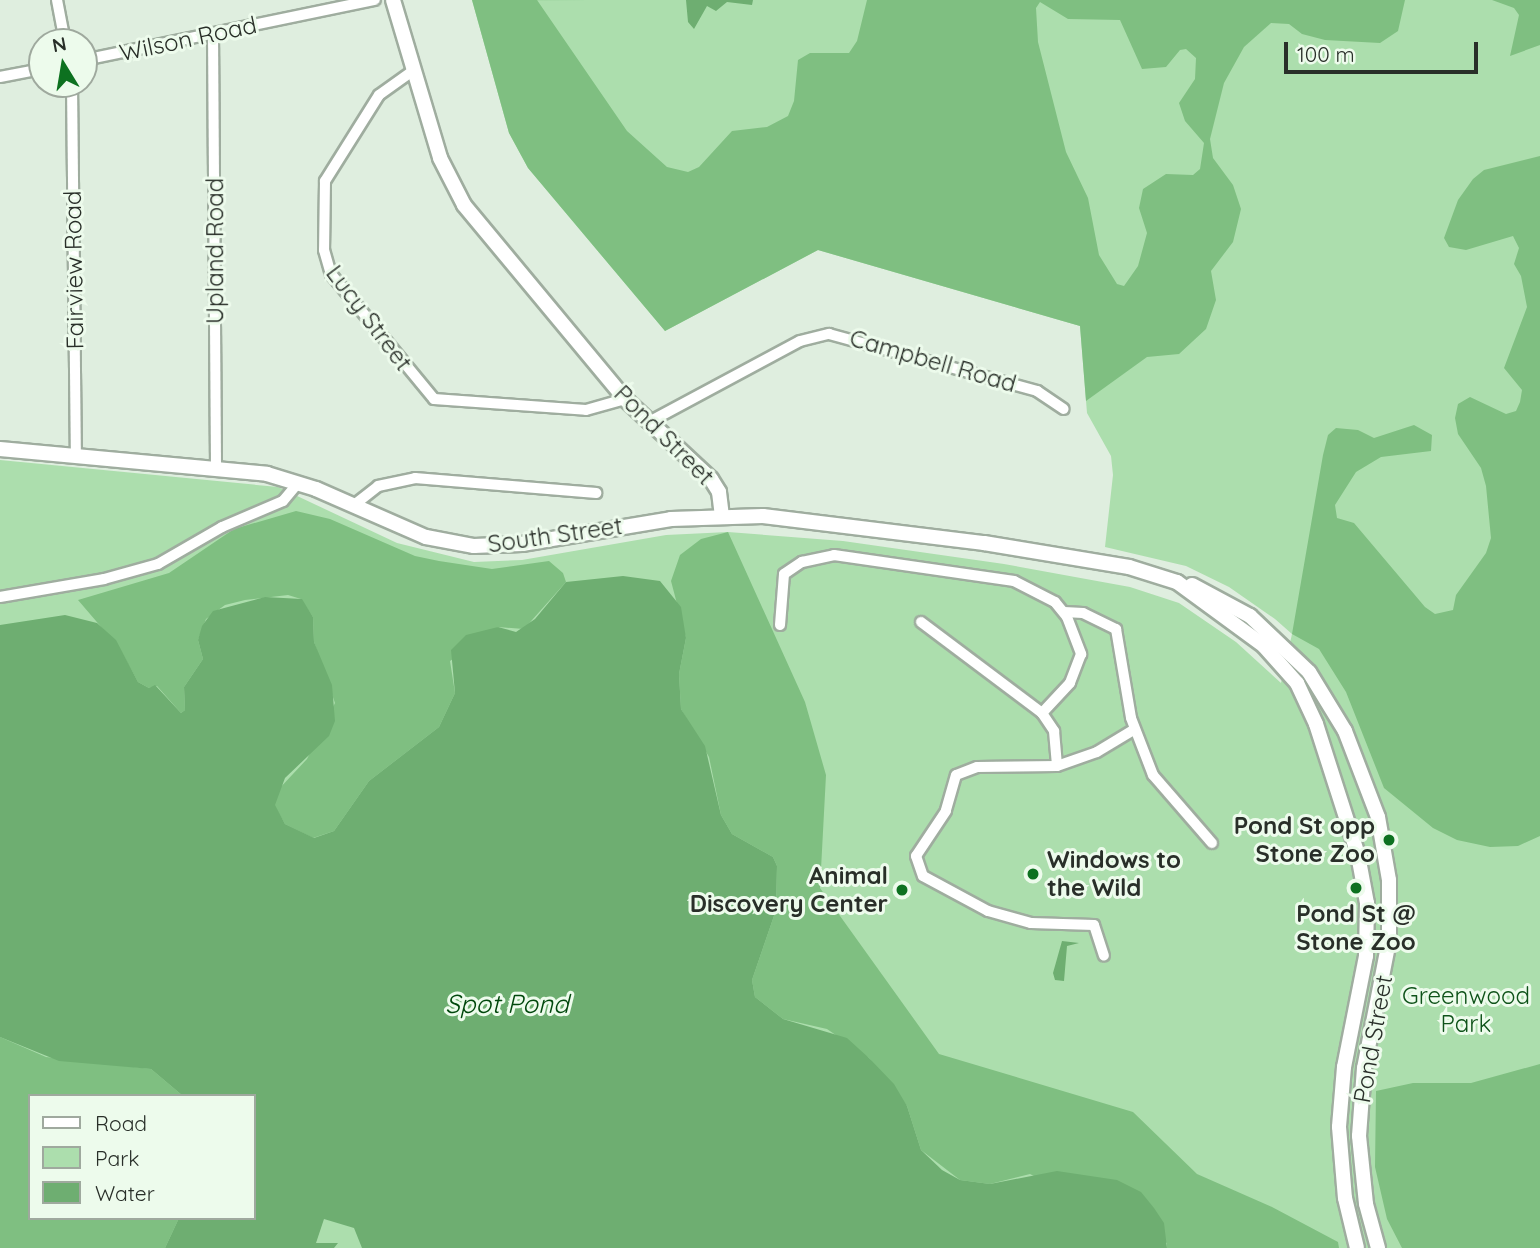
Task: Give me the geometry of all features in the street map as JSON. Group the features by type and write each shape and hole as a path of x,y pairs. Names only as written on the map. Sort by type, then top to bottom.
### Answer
{"main road":[{"name":"Pond Street","path":"393,0 440,158 464,205 625,399 711,479 719,491 722,516 893,529 1129,567 1231,602 1309,672 1345,731 1378,817 1390,880 1389,941 1364,1068 1359,1122 1366,1204 1378,1248"},
{"name":"South Street","path":"0,449 216,469 298,482 426,537 484,547 658,520 722,516"},
{"name":"Pond Street","path":"1177,582 1264,646 1297,683 1316,724 1358,855 1367,903 1367,956 1344,1067 1339,1127 1345,1198 1357,1248"}],"street":[{"path":"57,0 62,28"},
{"name":"Wilson Road","path":"98,57 375,0"},
{"name":"Upland Road","path":"213,34 216,469"},
{"name":"Lucy Street","path":"414,70 379,95 325,181 324,250 331,274 434,399 586,410 625,399"},
{"path":"0,77 28,72"},
{"name":"Fairview Road","path":"72,98 76,456"},
{"name":"Campbell Road","path":"649,422 800,341 829,334 1037,391 1064,409"},
{"name":"South Street","path":"354,505 378,486 407,478 596,493"},
{"path":"0,597 104,579 158,564 222,527 283,501 298,482"},
{"path":"780,625 780,584 787,570 810,559 846,554 1014,581 1039,590 1065,612 1080,648 1079,665 1065,689 1042,713"},
{"path":"1065,612 1083,613 1116,629 1135,729 1159,786 1212,843"},
{"path":"921,622 1042,713 1054,731 1057,766"},
{"path":"1104,955 1094,925 1031,923 988,911 923,876 916,856 946,811 956,775 977,767 1057,766 1097,752 1135,729"}],"green space":[{"name":"Greenwood Park","path":"472,0 1540,0 1540,1248 0,1248 0,460 278,487 397,543 474,562 522,560 666,535 728,532 843,541 1004,564 1130,587 1179,603 1236,642 1281,683 1292,634 1275,619 1229,587 1186,566 1105,547 1113,475 1111,456 1087,413 1080,326 818,250 665,331 528,168 509,133"}],"shaded area":[{"path":"472,0 537,0 627,131 667,167 688,172 699,167 732,131 767,127 788,116 794,101 798,60 810,53 849,53 857,41 867,0 1405,0 1398,31 1380,43 1325,40 1302,34 1289,24 1271,23 1244,47 1224,83 1210,139 1213,158 1233,185 1241,209 1233,242 1211,271 1216,300 1206,329 1179,354 1147,357 1086,401 1080,326 818,250 665,331 528,168 509,133","holes":["1040,2 1068,19 1120,20 1142,69 1166,67 1180,50 1186,49 1196,58 1195,79 1179,103 1185,121 1204,143 1200,169 1193,175 1166,174 1143,189 1139,208 1147,233 1138,266 1124,286 1117,284 1099,255 1088,198 1066,152 1038,42 1036,8"]},
{"path":"1492,0 1540,0 1540,45 1510,56 1519,15 1514,8"},
{"path":"1540,156 1540,836 1518,846 1490,847 1457,840 1433,828 1384,788 1346,692 1319,649 1292,634 1323,455 1328,435 1336,428 1358,430 1374,438 1414,425 1432,435 1431,451 1381,457 1356,472 1335,505 1337,518 1354,523 1425,607 1435,614 1453,610 1456,595 1486,553 1491,538 1486,486 1481,468 1458,434 1455,418 1458,404 1470,397 1506,414 1516,411 1522,390 1504,368 1527,307 1521,276 1514,264 1519,248 1513,236 1466,250 1449,247 1444,238 1458,200 1473,179 1484,170"},
{"path":"296,511 330,519 415,556 439,561 492,569 549,561 563,573 566,582 524,629 498,627 450,661 455,693 439,727 369,781 334,831 313,838 285,824 274,805 278,790 307,759 335,703 314,642 313,617 301,599 288,595 245,600 225,605 206,619 198,640 203,659 184,687 185,710 181,713 157,686 149,688 138,682 120,649 78,600 169,573 234,529"},
{"path":"728,532 805,702 826,775 820,888 939,1054 1133,1112 1197,1174 1272,1207 1338,1242 1339,1248 1167,1248 1167,1243 1030,1174 990,1184 960,1180 921,1150 907,1106 869,1058 827,1029 783,1019 755,997 752,980 776,910 777,866 773,857 732,834 721,815 709,757 681,709 679,674 686,638 671,581 680,555 701,539"},
{"path":"0,1037 46,1057 151,1069 181,1094 28,1094 28,1220 178,1220 165,1248 0,1248"},
{"path":"1540,1064 1540,1248 1402,1248 1387,1219 1375,1167 1376,1091 1413,1083 1471,1083"}],"water":[{"path":"686,0 753,0 752,5 727,2 716,11 707,6 694,29 688,22"},
{"name":"Spot Pond","path":"623,576 660,581 681,607 686,638 679,674 681,709 705,746 721,815 732,834 773,857 777,866 776,910 752,980 755,997 783,1019 847,1038 869,1058 894,1084 907,1106 921,1150 942,1170 960,1180 990,1184 1057,1171 1117,1180 1141,1192 1154,1208 1164,1223 1167,1248 362,1248 354,1228 324,1219 316,1243 338,1243 334,1248 165,1248 178,1220 256,1220 256,1094 181,1094 151,1069 59,1061 0,1037 0,625 65,615 97,623 116,640 138,682 149,688 155,685 181,713 185,710 184,687 203,659 198,640 202,626 213,611 265,597 302,599 313,617 314,642 332,685 335,721 329,736 285,778 275,805 285,824 314,838 334,831 369,781 439,727 455,693 451,650 466,635 498,627 516,632 535,619 566,582"},
{"path":"1062,941 1079,943 1067,946 1064,981 1055,980 1053,973"}],"place":[{"name":"Pond St opp Stone Zoo","path":"1389,840"},
{"name":"Windows to the Wild","path":"1033,874"},
{"name":"Pond St @ Stone Zoo","path":"1356,888"},
{"name":"Animal Discovery Center","path":"902,890"}]}
